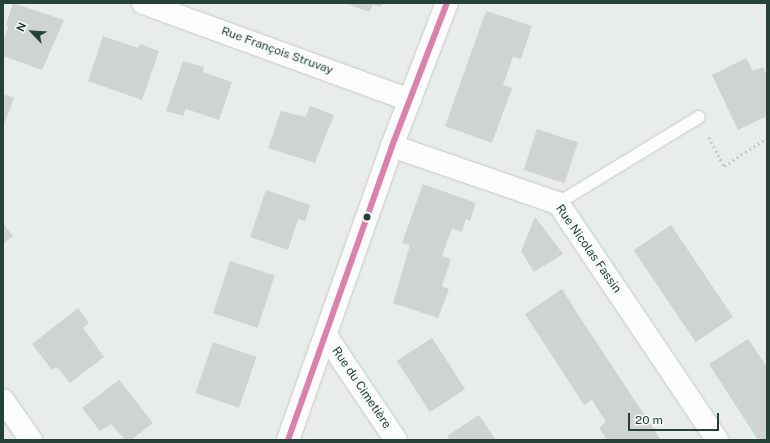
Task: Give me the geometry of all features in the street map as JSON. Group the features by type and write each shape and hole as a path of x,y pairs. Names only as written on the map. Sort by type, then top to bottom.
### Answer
{"street":[{"name":"Rue François Struvay","path":"143,3 410,100"},
{"path":"288,440 392,146 447,3"},
{"name":"Rue Nicolas Fassin","path":"392,146 558,202 717,440"},
{"name":"Rue du Cimetière","path":"326,336 396,440"},
{"path":"3,401 31,440"}],"lane":[{"path":"558,202 699,117"}],"path":[{"path":"699,117 724,166 767,138"}],"building":[{"path":"13,3 64,20 42,70 3,56 3,42 8,27 6,25"},
{"path":"345,3 382,3 381,7 373,5 369,12"},
{"path":"486,11 532,26 521,59 513,57 503,85 512,88 492,143 445,126"},
{"path":"103,36 138,48 140,44 159,51 142,100 88,81"},
{"path":"746,58 753,71 763,67 767,76 767,116 738,130 712,75"},
{"path":"183,61 204,67 203,72 232,82 219,120 186,109 183,116 166,111"},
{"path":"3,94 14,98 3,127"},
{"path":"310,106 334,115 315,163 268,148 281,111 306,117"},
{"path":"537,129 578,142 565,183 524,170"},
{"path":"423,184 476,203 470,221 466,219 462,232 452,228 442,256 451,259 442,286 449,289 438,318 393,303 410,245 402,243"},
{"path":"266,190 310,205 305,221 298,219 288,250 250,237"},
{"path":"535,217 563,254 534,272 521,251"},
{"path":"3,223 13,236 3,244"},
{"path":"671,225 733,317 696,342 634,250"},
{"path":"230,261 275,276 258,328 213,313"},
{"path":"562,289 661,440 607,440 599,428 606,422 592,400 584,405 525,314"},
{"path":"78,308 89,323 83,328 104,357 70,383 57,367 52,370 32,344"},
{"path":"432,338 465,389 430,412 397,361"},
{"path":"748,339 767,367 767,440 758,440 709,364"},
{"path":"213,342 256,357 239,408 195,393"},
{"path":"119,380 153,423 131,440 125,440 111,424 100,431 82,408"},
{"path":"479,415 496,440 450,440 447,436"}],"transit line":[{"path":"288,440 392,146 447,3"}]}
